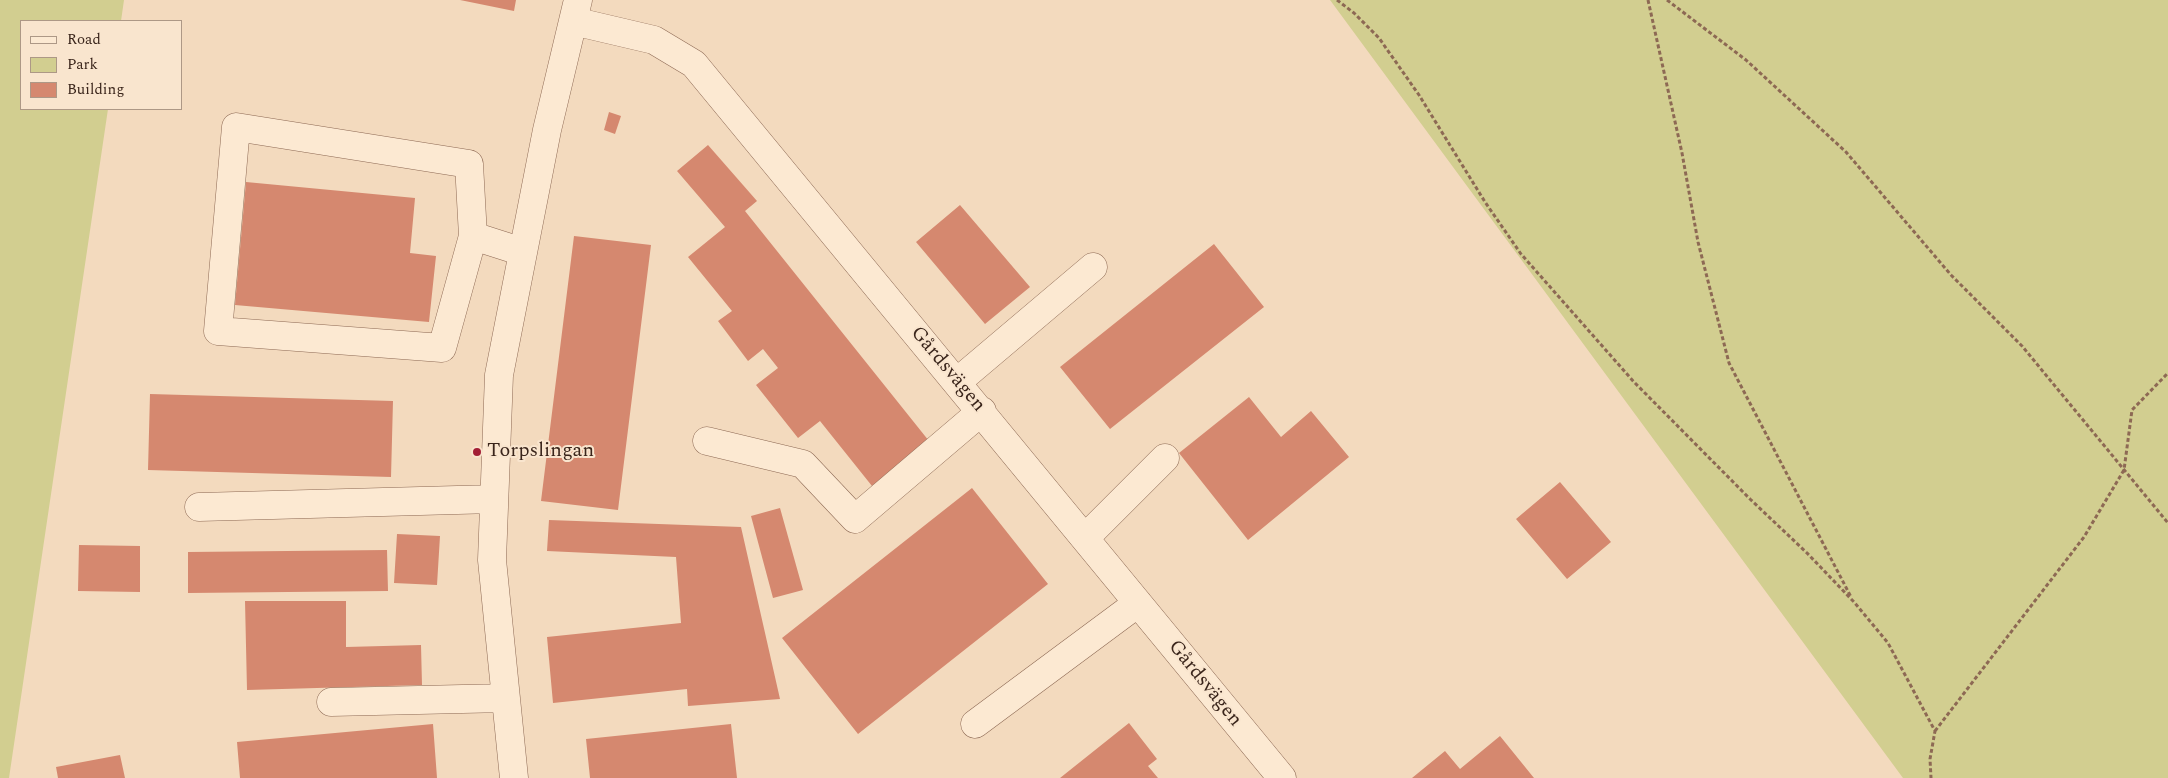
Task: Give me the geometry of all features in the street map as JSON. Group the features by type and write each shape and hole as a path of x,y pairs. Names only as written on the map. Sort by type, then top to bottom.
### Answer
{"street":[{"path":"507,778 506,698 492,560 499,376 547,130 576,11"},
{"name":"Gårdsvägen","path":"576,11 654,40 694,64 982,411 1282,778"},
{"path":"236,127 469,164 473,236 442,348 218,331 236,127"},
{"path":"473,236 523,252"},
{"path":"957,382 1093,267"},
{"path":"707,441 803,464 855,519 982,411"},
{"path":"1085,538 1165,458"},
{"path":"199,507 494,499"},
{"path":"975,724 1138,603"},
{"path":"331,702 506,698"}],"path":[{"path":"1337,0 1354,13 1379,38 1419,95 1485,202 1521,254 1634,382 1750,499 1807,553 1854,602 1888,643 1935,731"},
{"path":"1648,0 1682,153 1698,242 1729,363 1854,602"},
{"path":"1667,0 1746,60 1846,152 1951,275 2022,346 2168,523"},
{"path":"1931,778 1930,759 1935,731 2084,537 2124,470 2132,410 2168,373"}],"green space":[{"path":"0,0 124,0 121,20 20,20 20,110 108,110 9,778 0,778"},
{"path":"1330,0 2168,0 2168,778 1903,778"}],"building":[{"path":"460,0 516,0 514,11"},
{"path":"609,112 621,116 615,134 604,130"},
{"path":"708,145 757,201 745,211 929,441 872,486 820,421 798,438 756,385 778,368 763,349 748,361 718,321 732,311 688,257 725,227 677,171"},
{"path":"246,182 415,198 410,253 436,256 429,322 235,305"},
{"path":"960,205 1030,287 985,324 916,242"},
{"path":"574,236 651,245 618,510 541,501"},
{"path":"1214,244 1264,307 1110,429 1060,367"},
{"path":"150,394 393,401 391,477 148,470"},
{"path":"1249,397 1281,437 1311,411 1349,457 1248,540 1179,453"},
{"path":"1560,482 1611,542 1567,579 1516,519"},
{"path":"972,488 1048,584 858,734 782,638"},
{"path":"780,508 803,590 773,598 751,516"},
{"path":"549,520 741,527 780,699 688,706 687,689 553,703 547,637 681,623 676,557 547,551"},
{"path":"397,534 440,536 437,585 394,583"},
{"path":"79,545 140,546 140,592 78,591"},
{"path":"387,550 388,591 188,593 188,552"},
{"path":"245,601 346,601 346,647 421,645 422,685 247,690"},
{"path":"1129,723 1157,759 1148,766 1158,778 1060,778"},
{"path":"433,724 437,778 240,778 237,742"},
{"path":"731,724 737,778 590,778 586,739"},
{"path":"1500,736 1534,778 1412,778 1445,751 1460,769"},
{"path":"120,755 125,778 58,778 56,767"}],"place":[{"name":"Torpslingan","path":"477,452"}]}
